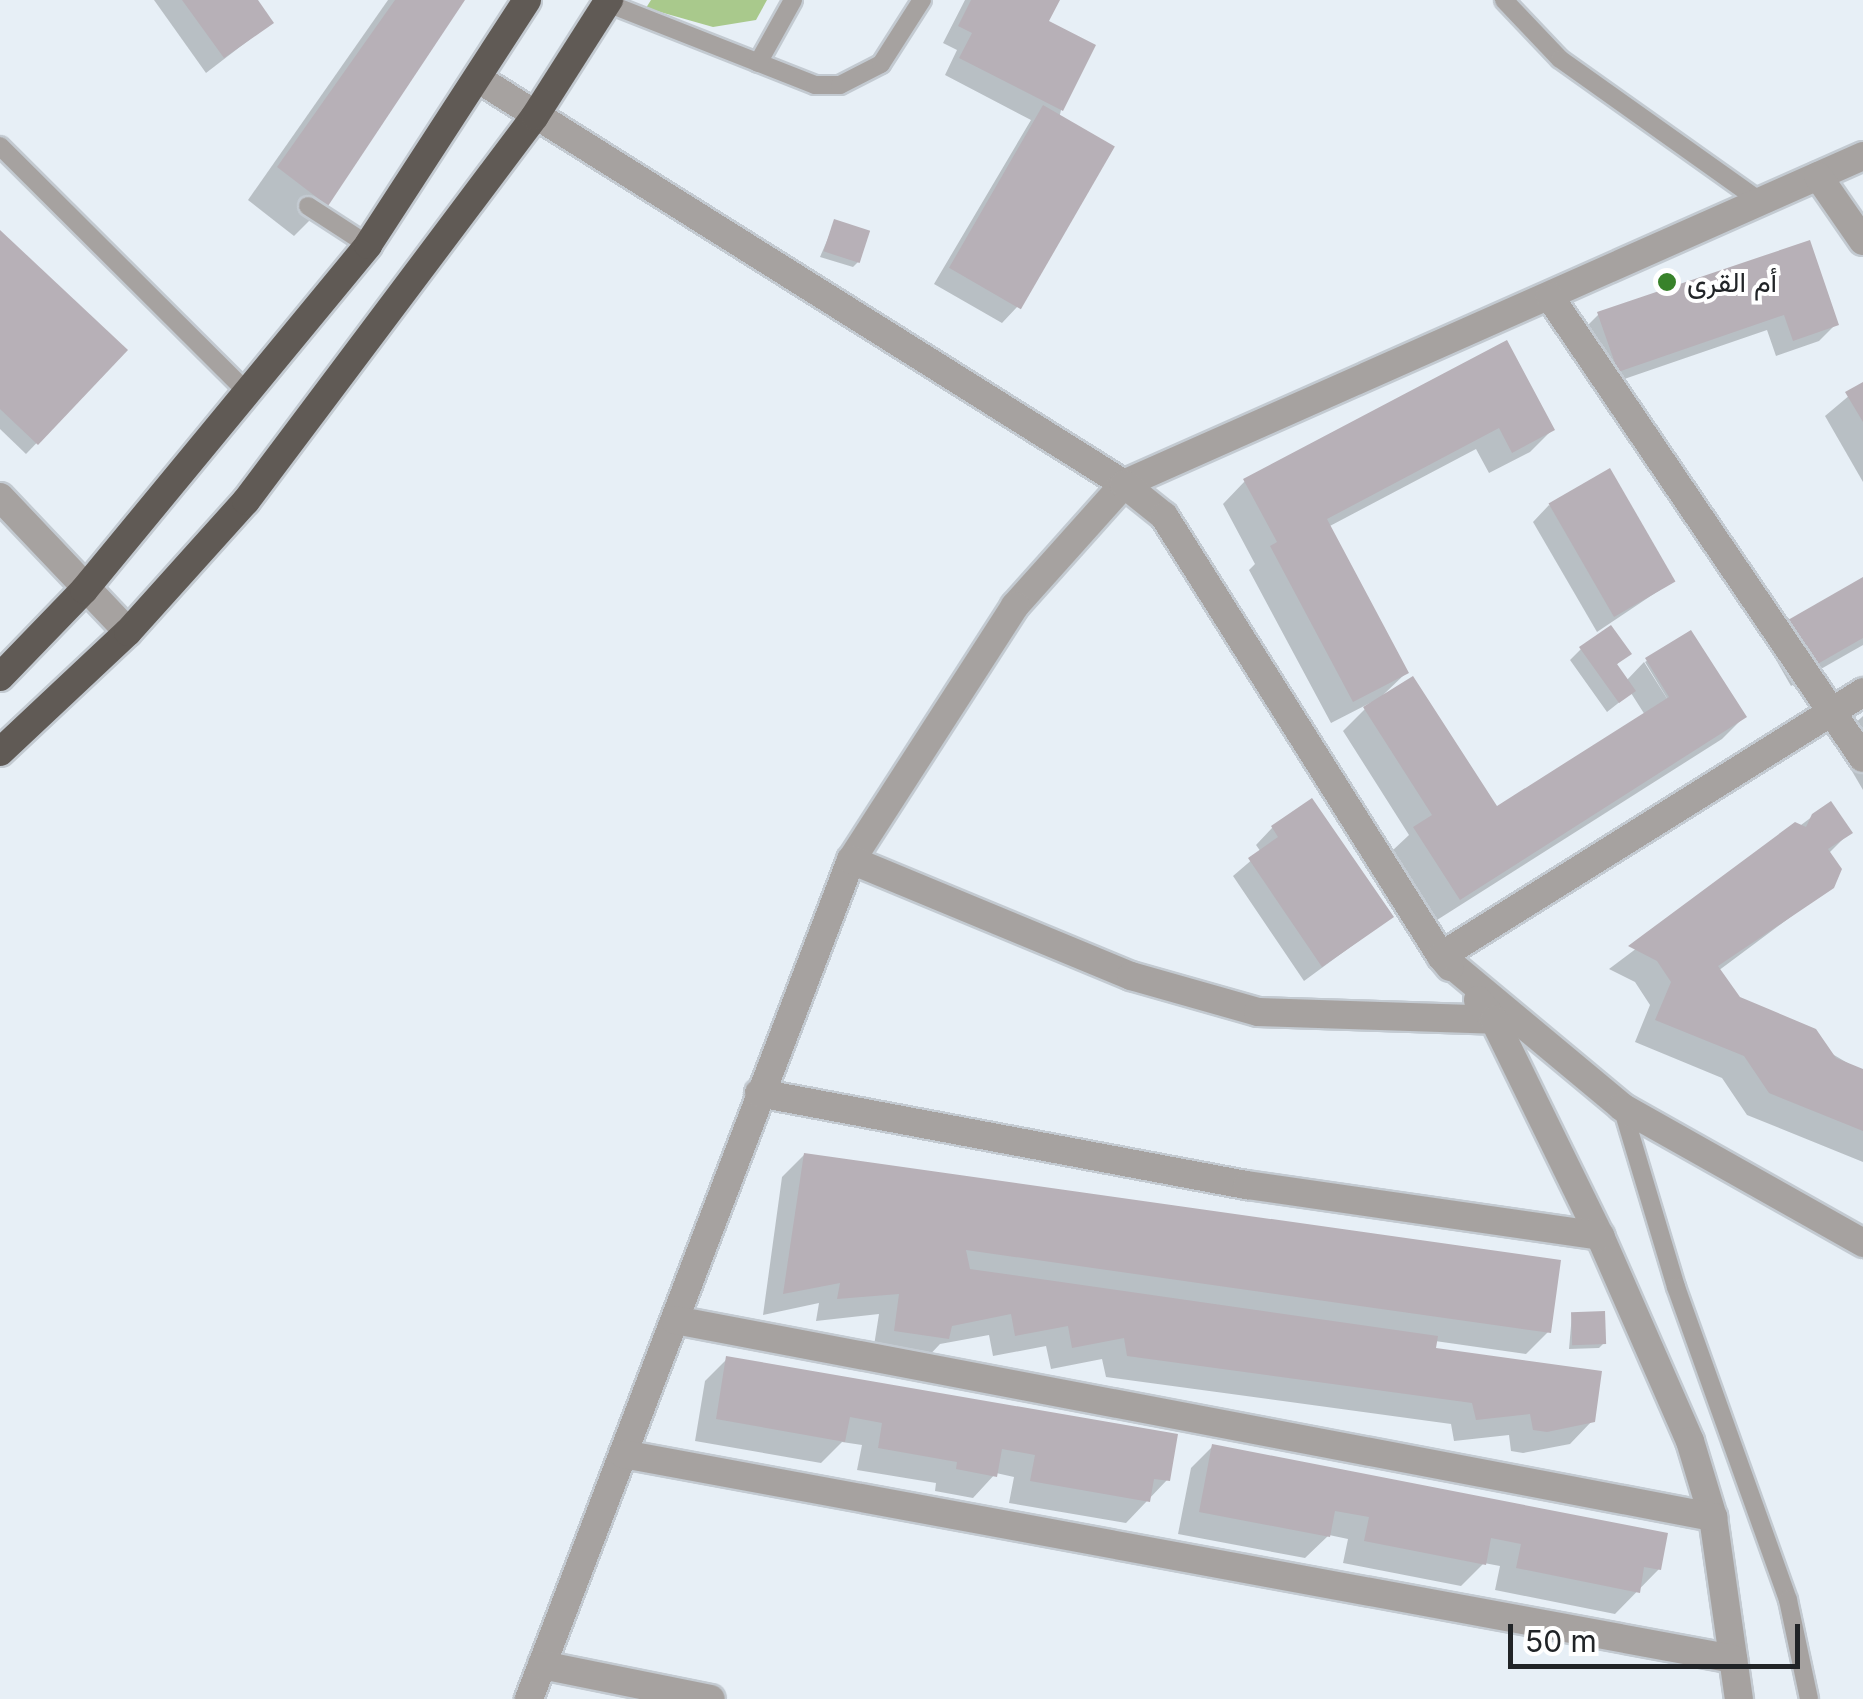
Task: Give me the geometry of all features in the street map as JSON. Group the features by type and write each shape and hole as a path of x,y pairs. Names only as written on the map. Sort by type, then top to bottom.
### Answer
{"highway":[{"path":"0,678 84,590 368,245 527,0"},
{"path":"0,752 128,632 246,500 535,116 606,1"}],"street":[{"path":"477,78 1124,484 1164,516 1441,956 1494,1020 1600,1236 1690,1440 1713,1517 1739,1699"},
{"path":"530,1699 851,860 1015,606 1124,484 1863,156"},
{"path":"1818,176 1863,242"},
{"path":"1550,297 1828,713 1863,758"},
{"path":"0,497 84,590 128,632"},
{"path":"1441,956 1863,692"},
{"path":"851,860 1131,976 1258,1012 1494,1020"},
{"path":"1441,956 1622,1106 1863,1243"},
{"path":"759,1093 1247,1185 1600,1236"},
{"path":"675,1320 1713,1517"},
{"path":"623,1454 1733,1659"},
{"path":"542,1665 711,1699"}],"lane":[{"path":"758,63 793,0"},
{"path":"606,1 815,85 840,85 881,64 922,0"},
{"path":"1504,0 1560,59 1761,202"},
{"path":"0,146 249,394"},
{"path":"308,206 368,245"},
{"path":"1622,1106 1676,1287 1788,1600 1809,1699"}],"green space":[{"path":"651,0 767,0 756,20 713,27 646,8"}],"building":[{"path":"182,0 258,0 274,23 224,58"},
{"path":"395,0 465,0 328,206 277,167"},
{"path":"971,0 1060,0 1049,21 1096,45 1063,111 959,58 972,33 958,26"},
{"path":"1043,105 1115,147 1021,309 949,268"},
{"path":"834,219 870,231 860,263 823,251"},
{"path":"0,230 128,350 38,445 0,409"},
{"path":"1810,240 1839,325 1793,341 1784,315 1618,372 1597,312"},
{"path":"1507,340 1555,430 1512,453 1499,428 1327,519 1409,673 1353,702 1270,546 1277,542 1243,479"},
{"path":"1863,382 1863,422 1845,392"},
{"path":"1610,468 1676,581 1614,617 1549,504"},
{"path":"1863,577 1863,638 1814,666 1788,620"},
{"path":"1611,625 1632,654 1617,664 1636,691 1619,703 1579,647"},
{"path":"1691,630 1747,717 1460,900 1413,827 1432,815 1363,707 1413,676 1497,806 1669,697 1645,658"},
{"path":"1312,798 1394,917 1322,967 1248,858 1278,837 1271,826"},
{"path":"1831,801 1853,833 1828,849 1842,869 1834,888 1718,966 1740,997 1816,1029 1836,1058 1863,1069 1863,1131 1769,1093 1744,1056 1655,1020 1671,982 1657,961 1628,946 1795,822 1806,827 1812,814"},
{"path":"804,1153 1561,1260 1551,1333 966,1250 970,1269 1438,1336 1436,1348 1602,1371 1595,1422 1547,1432 1533,1430 1530,1414 1476,1420 1472,1403 1127,1356 1124,1338 1072,1348 1068,1326 1015,1336 1011,1314 952,1326 949,1339 894,1331 899,1294 837,1299 840,1283 783,1294"},
{"path":"1605,1311 1606,1344 1572,1345 1571,1312"},
{"path":"726,1356 1178,1434 1170,1481 1154,1479 1150,1502 1030,1481 1035,1455 1002,1449 997,1477 956,1469 957,1462 878,1448 882,1423 850,1417 845,1442 716,1419"},
{"path":"1212,1444 1668,1533 1661,1570 1644,1567 1640,1593 1516,1568 1521,1544 1491,1538 1486,1565 1364,1541 1369,1517 1335,1511 1330,1537 1199,1512"}],"place":[{"name":"أم القرى","path":"1667,282"}]}
